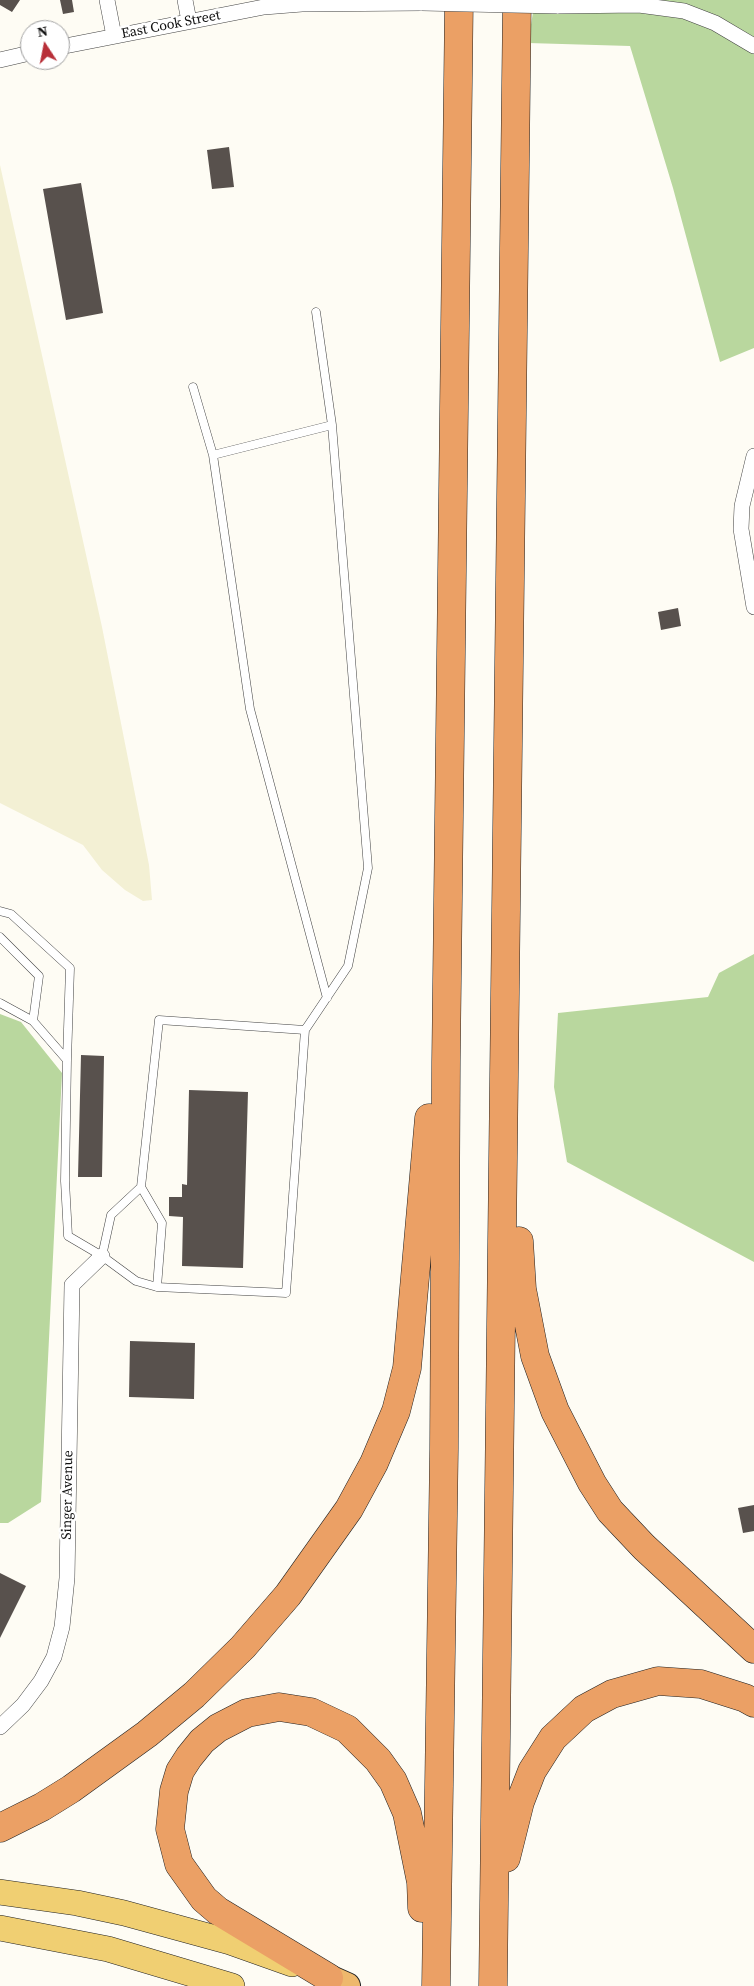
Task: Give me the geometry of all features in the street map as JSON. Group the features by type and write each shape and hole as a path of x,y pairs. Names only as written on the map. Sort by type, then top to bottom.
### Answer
{"highway":[{"path":"430,1976 444,1449 448,873 459,0"},
{"path":"493,1986 517,0"},
{"path":"0,1828 42,1807 71,1789 147,1734 194,1695 243,1647 288,1595 349,1509 374,1463 396,1411 407,1368 448,873"},
{"path":"505,1013 516,1137 522,1288 535,1356 555,1411 588,1476 610,1511 644,1547 754,1649"},
{"path":"494,1951 506,1858 526,1784 540,1756 566,1723 584,1709 612,1694 658,1681 701,1684 745,1698 754,1703"},
{"path":"338,1982 218,1911 204,1899 179,1864 173,1846 170,1812 180,1771 202,1741 229,1721 247,1713 279,1707 311,1712 347,1729 378,1760 393,1782 407,1812 415,1843 421,1882 430,1976"}],"main road":[{"path":"0,1892 77,1903 179,1927 230,1942 338,1982"},
{"path":"0,1928 108,1949 232,1986"}],"street":[{"path":"107,0 114,36"},
{"path":"185,0 189,21"},
{"name":"East Cook Street","path":"70,45 262,4 422,3 557,6 628,2 684,11 714,23 754,46"},
{"path":"0,60 20,55"},
{"path":"754,456 742,506 741,529 754,608"},
{"name":"Singer Avenue","path":"0,1728 23,1705 41,1682 54,1657 62,1627 66,1578 72,1285 102,1256"}],"lane":[{"path":"0,911 11,914 70,968 65,1181 68,1236 102,1256 136,1282 157,1287 286,1293 305,1030 348,966 368,868 332,425 316,312"},
{"path":"193,387 213,455 250,709 327,998"},
{"path":"213,455 332,425"},
{"path":"0,937 39,976 33,1020"},
{"path":"0,1003 33,1020 67,1060"},
{"path":"157,1287 162,1224 141,1187 159,1020 305,1030"},
{"path":"102,1256 110,1215 141,1187"}],"shaded area":[{"path":"0,165 102,627 149,865 152,900 143,901 125,890 102,870 83,845 0,803"}],"green space":[{"path":"535,0 754,0 754,348 720,362 673,188 630,46 528,43"},
{"path":"754,954 754,1262 567,1162 554,1087 558,1013 708,997 719,973"},
{"path":"0,1014 21,1022 62,1073 41,1502 8,1523 0,1523"}],"building":[{"path":"0,0 20,0 12,12 0,5"},
{"path":"60,0 72,0 74,12 63,14"},
{"path":"229,147 234,187 212,189 207,150"},
{"path":"81,183 103,313 66,320 43,189"},
{"path":"678,608 681,626 661,630 658,612"},
{"path":"81,1055 104,1056 102,1177 78,1177"},
{"path":"189,1090 248,1092 243,1268 182,1266 183,1217 169,1216 169,1197 182,1197 182,1184 187,1185"},
{"path":"130,1341 195,1343 194,1399 129,1397"},
{"path":"754,1505 754,1531 743,1533 738,1508"},
{"path":"0,1573 26,1586 0,1638"}]}
